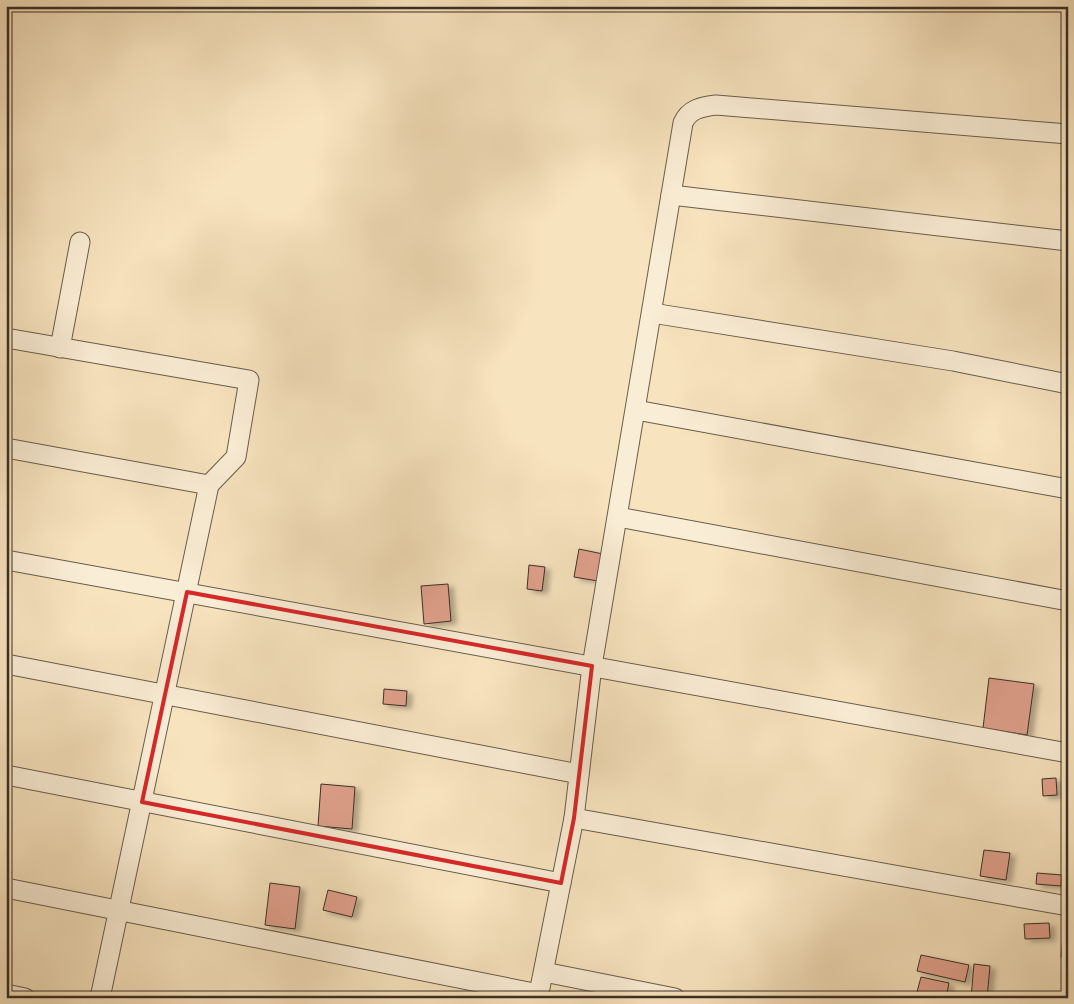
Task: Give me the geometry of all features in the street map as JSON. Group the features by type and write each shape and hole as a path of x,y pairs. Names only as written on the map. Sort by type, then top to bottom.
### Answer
{"street":[{"path":"6,888 539,996 574,818 592,666 636,410 682,123 686,115 698,108 716,105 1068,134"},
{"path":"671,195 1068,241"},
{"path":"60,348 80,242"},
{"path":"652,313 953,362 1068,384"},
{"path":"6,338 249,380 236,457 209,485 100,998"},
{"path":"636,410 1068,489"},
{"path":"6,448 209,485"},
{"path":"618,516 1068,601"},
{"path":"6,560 1068,753"},
{"path":"6,664 579,774"},
{"path":"6,776 561,883"},
{"path":"574,818 1068,906"},
{"path":"544,972 644,995 675,998"},
{"path":"6,994 25,998"}],"highlighted area":[{"path":"187,592 592,666 574,818 561,883 142,802"}],"building":[{"path":"1064,452 1068,452 1068,466 1064,466"},
{"path":"579,549 603,554 598,581 574,577"},
{"path":"529,565 545,567 542,591 527,589"},
{"path":"448,584 451,621 424,624 421,586"},
{"path":"989,678 1034,684 1027,735 983,728"},
{"path":"384,689 407,691 406,706 383,704"},
{"path":"1056,778 1057,795 1043,796 1042,779"},
{"path":"321,784 355,787 352,829 318,826"},
{"path":"984,850 1010,853 1006,880 980,876"},
{"path":"1037,873 1062,875 1061,886 1036,884"},
{"path":"270,883 300,887 295,929 265,925"},
{"path":"328,890 357,897 352,917 323,910"},
{"path":"1049,923 1050,938 1025,939 1024,924"},
{"path":"1063,934 1068,935 1068,957 1061,957"},
{"path":"921,955 969,965 965,982 917,971"},
{"path":"974,964 990,966 987,998 971,998"},
{"path":"921,977 949,983 946,998 917,992"}]}
